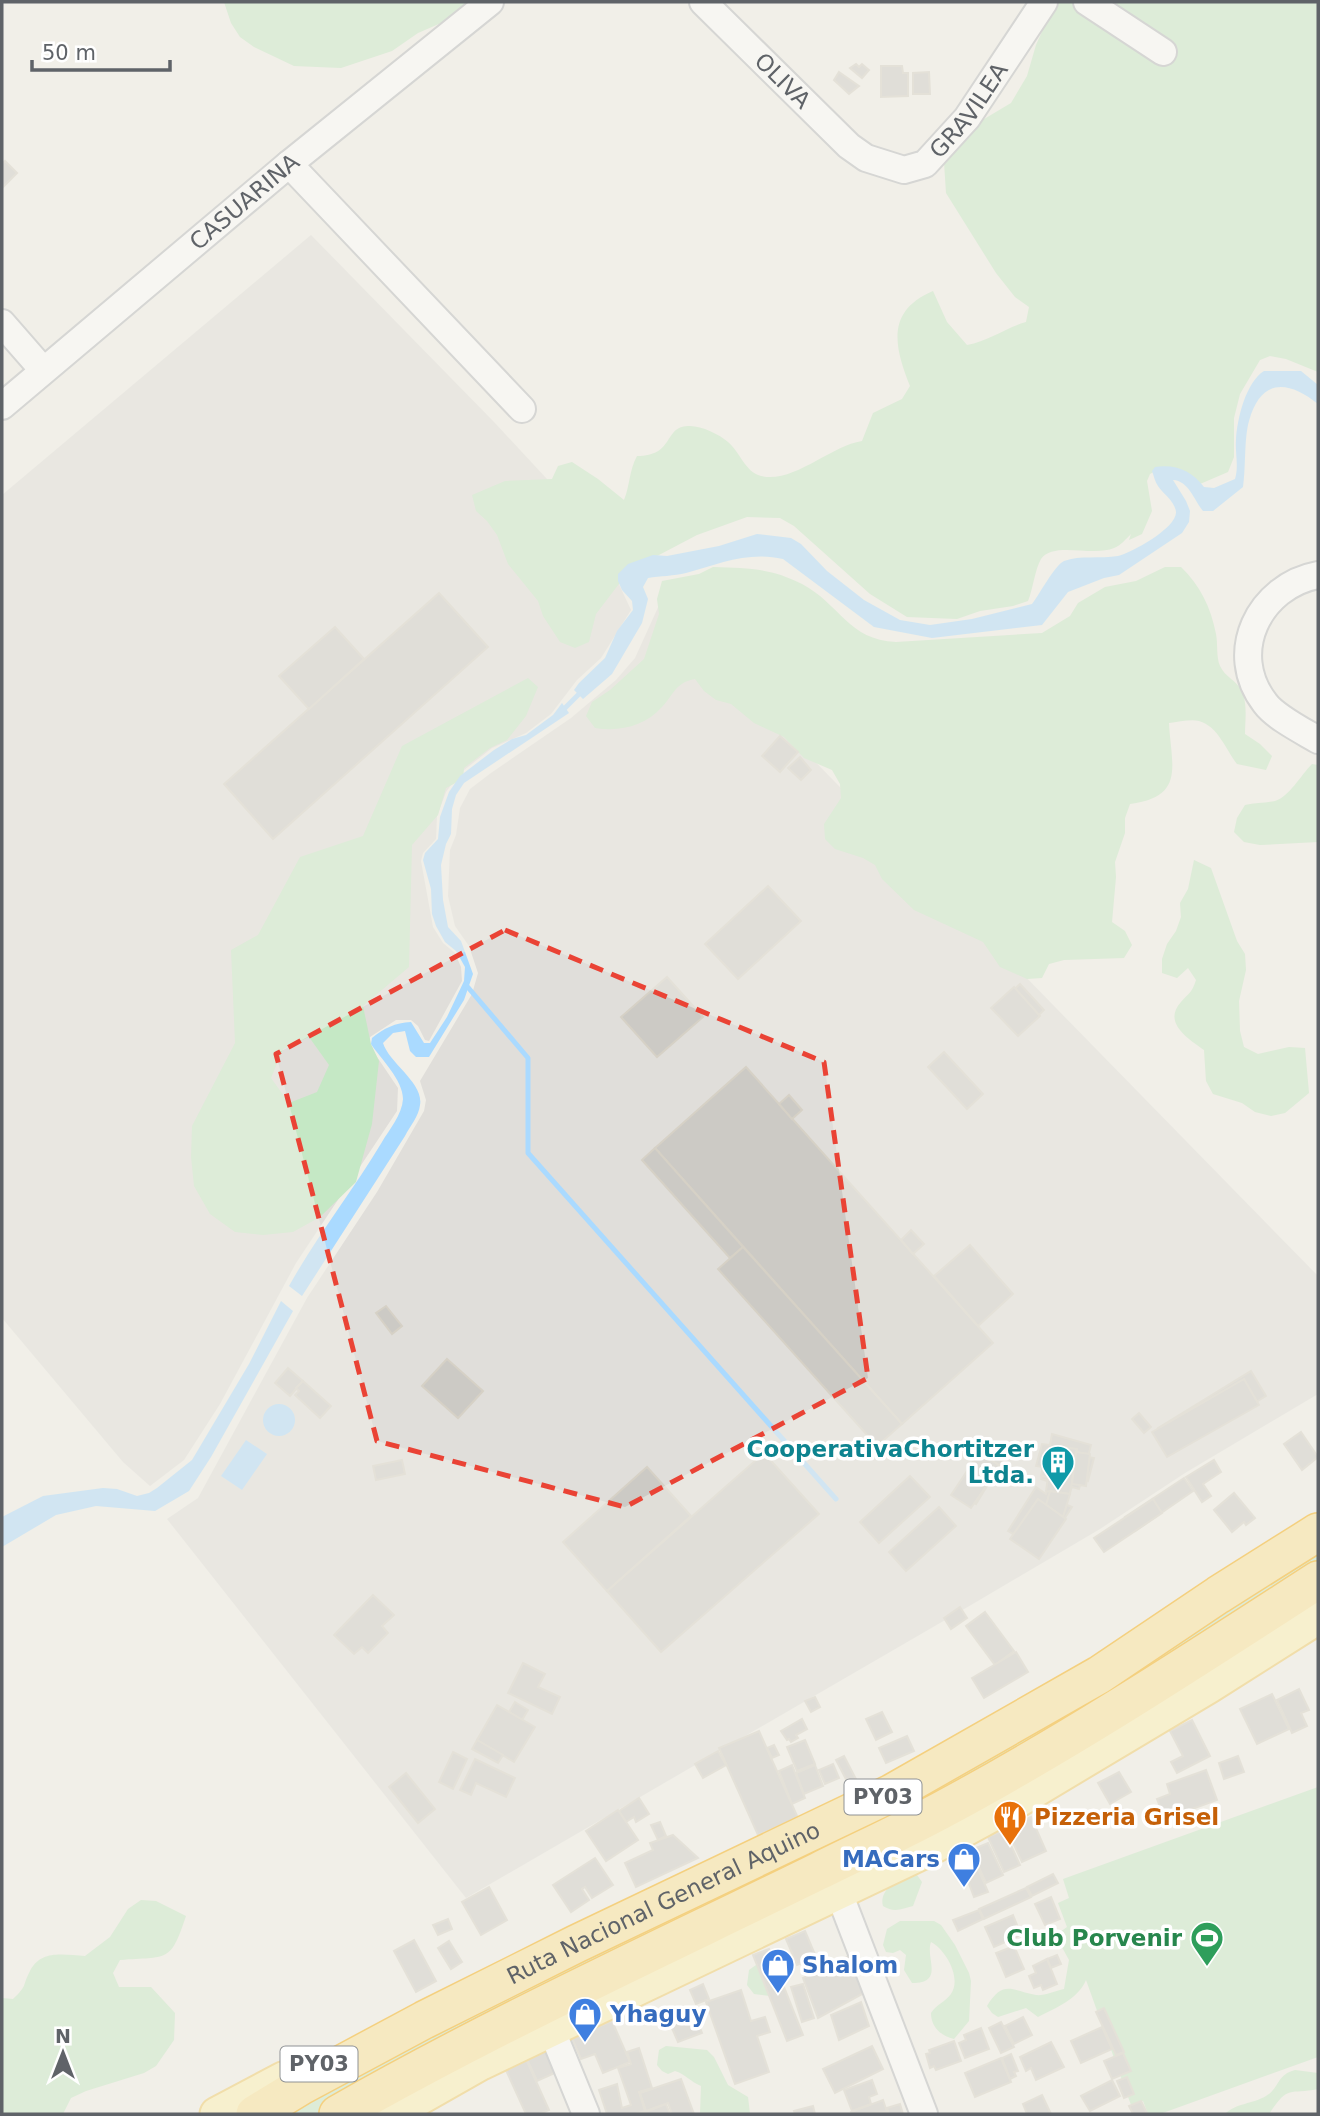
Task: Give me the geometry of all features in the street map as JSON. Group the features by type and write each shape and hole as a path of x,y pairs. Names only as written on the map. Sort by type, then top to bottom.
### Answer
{"highway":[{"name":"Ruta Nacional General Aquino","path":"255,2114 301,2086 424,2020 903,1786 1099,1675 1217,1595 1318,1532"},
{"name":"Ruta Nacional General Aquino","path":"338,2114 482,2037 939,1812 1159,1683 1318,1580"}],"main road":[{"path":"1159,1683 1318,1598"},
{"name":"PY03","path":"390,2114 425,2105 481,2063 839,1893 1015,1802 1318,1617"},
{"name":"PY03","path":"217,2114 288,2077 424,2020"}],"street":[{"name":"CASUARINA","path":"2,405 289,164 490,2"},
{"name":"OLIVA","path":"703,2 849,146 866,158"},
{"name":"GRAVILEA","path":"866,158 904,170 925,164 967,118 1044,2"},
{"path":"1087,2 1163,52"},
{"path":"289,164 522,409"},
{"path":"2,323 43,370"},
{"path":"1318,575 1302,578 1280,590 1266,603 1254,623 1247,666 1253,685 1266,706 1318,740"},
{"path":"839,1893 924,2114"},
{"path":"552,2031 586,2114"}],"highlighted area":[{"path":"505,930 824,1062 868,1378 625,1507 377,1441 276,1054"}],"shaded area":[{"path":"311,235 494,422 625,563 615,576 631,610 601,658 577,680 551,714 526,733 492,748 459,774 446,792 437,816 436,839 423,853 421,861 433,927 443,943 455,953 461,967 462,981 429,1041 425,1040 418,1026 411,1020 396,1020 370,1037 369,1045 398,1088 397,1111 296,1263 220,1404 184,1460 150,1486 123,1462 2,1318 2,495"},
{"path":"660,603 1318,1276 1318,1394 1185,1473 1100,1529 466,1898 167,1519 198,1498 307,1298 377,1192 424,1111 426,1100 420,1081 472,994 478,973 469,946 455,926 448,896 450,850 456,835 460,808 470,789 571,718 616,680 635,658"}],"green space":[{"path":"224,2 469,2 448,20 418,33 392,51 341,68 294,66 254,47 240,37 231,23"},
{"path":"1059,2 1318,2 1318,372 1286,359 1270,356 1260,360 1240,394 1234,418 1234,457 1228,472 1193,487 1179,477 1157,470 1150,474 1147,481 1152,511 1142,534 1129,540 1131,534 1118,546 1105,550 1064,550 1047,554 1039,563 1028,601 980,611 957,619 907,617 870,594 794,526 780,518 747,517 697,535 638,566 625,576 596,614 589,642 575,648 560,642 543,616 538,601 508,564 497,535 476,511 472,495 505,481 552,479 558,466 572,462 624,500 637,456 657,451 675,431 688,426 704,429 724,439 755,474 773,477 786,475 850,444 862,441 873,413 902,399 910,386 900,357 898,331 907,309 918,299 933,291 947,322 967,345 1026,322 1029,307 1015,297 996,273 946,193 944,162 959,134 1011,103 1027,76 1036,45 1049,16"},
{"path":"713,567 759,570 791,579 815,592 866,635 896,642 1042,633 1070,616 1078,603 1105,587 1136,581 1165,567 1181,567 1194,581 1208,606 1216,634 1220,666 1239,687 1245,700 1245,734 1272,756 1266,770 1237,764 1216,733 1206,724 1192,720 1169,723 1171,777 1160,794 1130,804 1125,818 1125,833 1115,862 1112,922 1125,931 1132,945 1124,958 1064,960 1049,964 1042,978 1027,979 1000,967 983,942 914,910 882,879 875,865 835,849 825,839 824,824 841,798 840,784 832,770 804,758 784,737 754,723 731,704 716,700 704,691 695,679 679,686 655,714 640,723 614,729 595,728 586,716 592,702 610,690 644,659 659,614 657,599 662,581 699,574"},
{"path":"528,678 538,687 526,716 507,740 490,748 464,768 463,779 446,788 438,815 412,845 409,967 363,1006 371,1044 379,1061 372,1124 356,1182 320,1217 293,1232 263,1235 235,1232 210,1214 194,1186 191,1157 192,1126 235,1043 231,950 258,935 300,857 363,836 402,746","holes":["309,1037 329,1065 317,1092 289,1103 271,1078 283,1049"]},
{"path":"1312,764 1318,765 1318,842 1260,845 1244,842 1234,832 1237,818 1245,805 1280,799"},
{"path":"1194,860 1211,868 1237,941 1245,954 1246,970 1239,1001 1240,1031 1244,1047 1258,1054 1289,1047 1305,1048 1309,1093 1285,1113 1271,1116 1255,1112 1242,1103 1213,1094 1206,1081 1204,1050 1185,1036 1176,1024 1176,1010 1192,990 1196,980 1188,968 1177,978 1162,973 1162,959 1181,917 1180,903 1188,889"},
{"path":"1318,1547 1318,1568 1018,1757 364,2087 316,2114 278,2114"},
{"name":"Club Porvenir","path":"1318,1787 1318,2057 1160,2114 1148,2114 1143,2101 1131,2105 1086,1980 1072,1998 1038,2017 1026,2008 998,2017 987,2006 1003,1990 1014,1989 1039,1995 1064,1989 1069,1960 1058,1940 1060,1932 1067,1927 1058,1903 1069,1898 1063,1879"},
{"path":"909,1874 917,1875 922,1882 913,1906 894,1910 883,1906 882,1900 886,1891"},
{"path":"141,1900 156,1901 186,1916 181,1932 171,1950 165,1954 120,1960 113,1973 119,1987 151,1987 175,2013 174,2040 156,2066 144,2073 71,2098 63,2114 2,2114 2,1998 13,1999 18,1994 40,1959 54,1955 85,1956 110,1937 128,1909"},
{"path":"900,1921 934,1921 941,1925 969,1973 969,2021 954,2039 938,2030 931,2013 949,1997 954,1988 951,1965 942,1951 931,1942 931,1974 922,1982 912,1983 904,1970 906,1955 900,1950 886,1952 883,1945 887,1929"},
{"path":"756,1965 764,1966 770,1996 754,1994 747,1985 749,1970"},
{"path":"666,2046 707,2050 714,2057 728,2085 748,2097 750,2114 700,2114 701,2086 675,2071 668,2074 657,2065 659,2050"},
{"path":"1295,2070 1318,2073 1318,2089 1285,2094 1269,2114 1225,2114 1266,2096 1284,2075"}],"water":[{"path":"1264,371 1301,371 1318,385 1318,404 1286,387 1268,390 1254,407 1249,421 1243,487 1213,511 1203,511 1187,487 1173,480 1190,511 1189,522 1182,533 1119,575 1068,592 1042,625 932,638 874,627 783,559 746,558 681,574 648,578 643,587 648,599 642,623 612,674 583,699 574,690 605,658 617,631 633,610 632,601 618,581 618,574 628,564 653,555 667,556 719,546 757,534 791,538 801,544 827,571 864,600 900,620 930,625 972,619 1032,604 1064,561 1124,554 1152,539 1169,525 1176,512 1171,501 1156,483 1152,471 1155,467 1183,470 1204,487 1214,488 1235,479 1238,422 1247,392"},
{"path":"562,703 569,713 464,783 456,795 452,809 451,834 441,865 443,900 448,927 461,941 473,974 464,1000 429,1057 416,1057 410,1051 405,1031 393,1033 383,1043 386,1051 417,1089 420,1097 419,1109 405,1136 302,1296 289,1286 359,1179 402,1105 399,1084 371,1044 372,1038 390,1027 411,1022 424,1043 430,1043 447,1017 464,981 465,967 436,926 432,914 431,889 423,860 425,853 438,839 440,817 449,792 460,776 494,750 512,739 526,735 553,715"},
{"path":"281,1301 293,1311 189,1491 155,1511 96,1506 56,1515 2,1547 2,1517 43,1496 103,1488 117,1489 137,1496 157,1488 192,1460 249,1364"},
{"path":"279,1404 290,1409 295,1420 290,1431 279,1436 268,1431 263,1420 268,1409"},
{"path":"246,1440 267,1454 242,1490 221,1476"}],"building":[{"path":"856,64 859,67 862,64 869,70 862,78 850,68"},
{"path":"881,66 902,66 903,73 908,73 908,96 881,97"},
{"path":"839,72 859,86 849,94 834,80"},
{"path":"929,72 930,94 913,94 913,73"},
{"path":"5,161 17,173 2,188 2,164"},
{"path":"439,593 488,647 273,839 224,784"},
{"path":"335,627 364,659 309,709 279,676"},
{"path":"780,736 798,752 780,772 762,756"},
{"path":"800,757 811,770 801,780 788,768"},
{"path":"768,886 801,921 738,979 705,944"},
{"path":"667,977 703,1017 657,1057 621,1017"},
{"path":"1020,984 1044,1010 1023,1030 998,1004"},
{"path":"1014,987 1040,1016 1018,1036 991,1008"},
{"path":"944,1052 983,1094 967,1109 928,1067"},
{"path":"746,1067 993,1343 902,1424 655,1148"},
{"path":"789,1095 802,1110 792,1119 779,1104"},
{"path":"655,1148 743,1247 730,1258 642,1160"},
{"path":"911,1230 924,1244 913,1254 901,1240"},
{"path":"970,1245 1013,1294 978,1326 934,1276"},
{"path":"743,1247 902,1424 877,1446 718,1269"},
{"path":"386,1306 402,1326 392,1334 376,1313"},
{"path":"447,1359 483,1391 458,1418 422,1386"},
{"path":"288,1368 303,1381 290,1396 275,1383"},
{"path":"1251,1371 1266,1396 1173,1453 1158,1428"},
{"path":"1244,1379 1259,1405 1167,1457 1152,1432"},
{"path":"303,1381 331,1406 320,1418 295,1395 299,1391 296,1388"},
{"path":"1139,1413 1151,1427 1144,1433 1132,1419"},
{"path":"1301,1432 1318,1457 1302,1470 1284,1444"},
{"name":"CooperativaChortitzer Ltda.","path":"1052,1434 1091,1445 1088,1457 1094,1458 1088,1481 1082,1478 1079,1489 1072,1487 1065,1504 1072,1507 1043,1552 1008,1531 1036,1487 1046,1494 1050,1482 1041,1479 1043,1467 1036,1466 1042,1444 1050,1445"},
{"path":"1056,1446 1077,1449 1070,1494 1046,1491 1048,1477 1041,1476 1045,1454 1055,1455"},
{"name":"CooperativaChortitzer Ltda.","path":"982,1447 1003,1460 976,1504 955,1491"},
{"name":"CooperativaChortitzer Ltda.","path":"980,1452 1000,1466 971,1508 951,1495"},
{"path":"1076,1452 1090,1454 1086,1486 1072,1484"},
{"path":"764,1453 819,1514 661,1652 607,1591"},
{"path":"402,1460 405,1474 376,1480 373,1466"},
{"path":"1214,1460 1221,1472 1203,1484 1211,1496 1202,1502 1186,1477"},
{"path":"647,1467 691,1516 607,1591 563,1542"},
{"name":"CooperativaChortitzer Ltda.","path":"910,1476 930,1497 879,1543 860,1522"},
{"path":"1184,1478 1193,1491 1135,1531 1125,1517"},
{"path":"1050,1491 1070,1494 1063,1517 1046,1505"},
{"path":"1234,1493 1255,1518 1246,1525 1244,1522 1232,1532 1214,1510"},
{"path":"1038,1499 1066,1519 1039,1559 1010,1539"},
{"path":"1153,1499 1162,1513 1104,1552 1094,1538"},
{"path":"939,1507 956,1526 906,1571 889,1552"},
{"path":"373,1595 394,1615 382,1626 388,1633 368,1653 362,1647 354,1654 334,1635"},
{"path":"960,1607 967,1618 951,1629 944,1618"},
{"path":"985,1612 1014,1651 995,1665 966,1626"},
{"path":"1016,1652 1028,1672 984,1698 972,1678"},
{"path":"523,1663 545,1674 538,1687 560,1697 552,1714 508,1693"},
{"path":"1299,1689 1309,1710 1301,1713 1307,1726 1292,1733 1277,1700"},
{"path":"1272,1694 1289,1729 1257,1744 1240,1709"},
{"path":"815,1697 820,1707 811,1712 805,1701"},
{"path":"515,1702 528,1710 522,1720 509,1712"},
{"path":"497,1705 535,1727 514,1762 477,1740"},
{"path":"882,1712 892,1732 876,1740 866,1719"},
{"path":"802,1719 807,1729 796,1735 798,1738 791,1742 787,1740 781,1731"},
{"path":"1192,1720 1210,1756 1177,1773 1171,1762 1183,1756 1170,1731"},
{"path":"759,1731 798,1818 758,1835 719,1748"},
{"path":"907,1736 914,1751 886,1763 879,1748"},
{"path":"477,1740 503,1755 498,1763 472,1749"},
{"path":"805,1740 815,1764 797,1771 787,1747"},
{"path":"774,1745 779,1755 772,1758 767,1748"},
{"path":"718,1751 726,1765 703,1778 695,1764"},
{"path":"453,1752 467,1759 453,1789 439,1782"},
{"path":"844,1756 858,1783 850,1787 836,1760"},
{"path":"1238,1756 1244,1772 1224,1779 1219,1763"},
{"path":"475,1759 515,1778 506,1797 476,1783 471,1795 460,1790"},
{"path":"833,1764 839,1778 825,1784 819,1770"},
{"path":"792,1765 805,1798 792,1804 779,1771"},
{"path":"815,1765 823,1786 804,1794 796,1773"},
{"path":"1206,1770 1217,1800 1165,1819 1157,1799 1170,1794 1167,1784"},
{"path":"1119,1772 1131,1792 1110,1804 1098,1783"},
{"path":"406,1773 435,1809 418,1823 389,1787"},
{"path":"639,1798 649,1814 636,1822 634,1817 626,1822 619,1811"},
{"path":"618,1810 638,1840 606,1861 586,1831"},
{"path":"1031,1817 1046,1851 1022,1862 1006,1828"},
{"path":"660,1822 666,1836 658,1840 651,1825"},
{"path":"1004,1830 1020,1865 1004,1872 988,1837"},
{"path":"673,1835 698,1858 636,1887 625,1863 653,1850 650,1843"},
{"path":"988,1843 1003,1875 986,1883 971,1850"},
{"path":"971,1852 988,1892 974,1897 959,1857"},
{"path":"595,1858 613,1885 592,1898 585,1887 582,1889 589,1900 571,1912 553,1885"},
{"path":"1053,1874 1058,1883 1032,1896 1027,1887"},
{"path":"489,1887 507,1920 481,1935 462,1902"},
{"path":"1026,1888 1031,1897 984,1919 979,1909"},
{"path":"1051,1897 1060,1919 1045,1925 1035,1904"},
{"path":"979,1910 983,1919 958,1931 953,1920"},
{"path":"1013,1915 1021,1935 994,1947 985,1927"},
{"path":"448,1919 452,1929 438,1935 433,1925"},
{"path":"805,1931 816,1957 797,1965 786,1939"},
{"path":"414,1940 436,1981 416,1992 394,1951"},
{"path":"449,1941 462,1962 451,1969 438,1948"},
{"path":"1014,1946 1024,1969 1006,1977 996,1953"},
{"name":"Shalom","path":"769,1949 803,2035 787,2041 753,1955"},
{"path":"1057,1955 1061,1964 1051,1968 1047,1959"},
{"path":"849,1956 864,1993 818,2018 803,1978"},
{"path":"1047,1959 1057,1984 1043,1990 1041,1985 1034,1988 1029,1976 1036,1973 1033,1966"},
{"path":"703,1984 709,1999 696,2004 690,1990"},
{"path":"803,1984 814,2018 802,2022 791,1987"},
{"path":"741,1990 751,2021 765,2017 770,2032 757,2036 769,2072 735,2084 706,2002"},
{"path":"861,2002 869,2026 839,2040 831,2015"},
{"path":"692,2008 702,2033 678,2042 668,2019"},
{"path":"1104,2008 1124,2052 1116,2055 1096,2012"},
{"path":"1023,2017 1032,2035 1014,2044 1005,2026"},
{"path":"612,2021 630,2062 603,2073 595,2054 581,2059 572,2038"},
{"path":"1001,2022 1014,2047 1001,2053 989,2028"},
{"path":"1102,2027 1112,2049 1081,2063 1071,2041"},
{"path":"981,2028 989,2049 965,2058 959,2043 966,2040 964,2035"},
{"path":"954,2041 961,2061 936,2070 934,2066 930,2068 926,2054 930,2053 929,2050"},
{"path":"1051,2042 1064,2067 1036,2080 1031,2068 1026,2071 1020,2057"},
{"path":"872,2046 883,2069 835,2093 823,2069"},
{"path":"639,2048 652,2088 639,2092 645,2111 635,2114 607,2114 599,2090 617,2084 622,2108 631,2105 618,2068 631,2064 627,2052"},
{"path":"547,2050 557,2072 537,2081 527,2059"},
{"path":"1123,2053 1131,2071 1112,2079 1104,2061"},
{"path":"1011,2054 1018,2071 1014,2072 1016,2076 1010,2079 1002,2058"},
{"path":"1001,2058 1011,2082 975,2097 965,2073"},
{"path":"526,2059 549,2110 539,2114 526,2114 505,2068"},
{"path":"1127,2077 1134,2094 1124,2098 1117,2081"},
{"path":"681,2079 694,2114 672,2114 668,2103 646,2111 640,2093"},
{"path":"872,2080 877,2094 869,2097 871,2104 852,2111 844,2090"},
{"path":"1112,2080 1120,2096 1090,2111 1081,2096"},
{"path":"1042,2095 1051,2114 1027,2114 1023,2104"},
{"path":"883,2100 887,2112 851,2112"},
{"path":"1141,2101 1147,2113 1133,2114 1129,2106"},
{"path":"666,2104 670,2114 640,2114"},
{"path":"900,2104 903,2114 889,2114 887,2108"},
{"path":"813,2106 815,2114 795,2114 794,2111"}],"waterway":[{"path":"562,711 582,691"},
{"path":"466,985 528,1058 528,1153 836,1499"}],"place":[{"name":"CooperativaChortitzer Ltda.","path":"1058,1492"},
{"name":"Pizzeria Grisel","path":"1010,1847"},
{"name":"MACars","path":"964,1889"},
{"name":"Club Porvenir","path":"1207,1968"},
{"name":"Shalom","path":"778,1995"},
{"name":"Yhaguy","path":"585,2044"}]}
